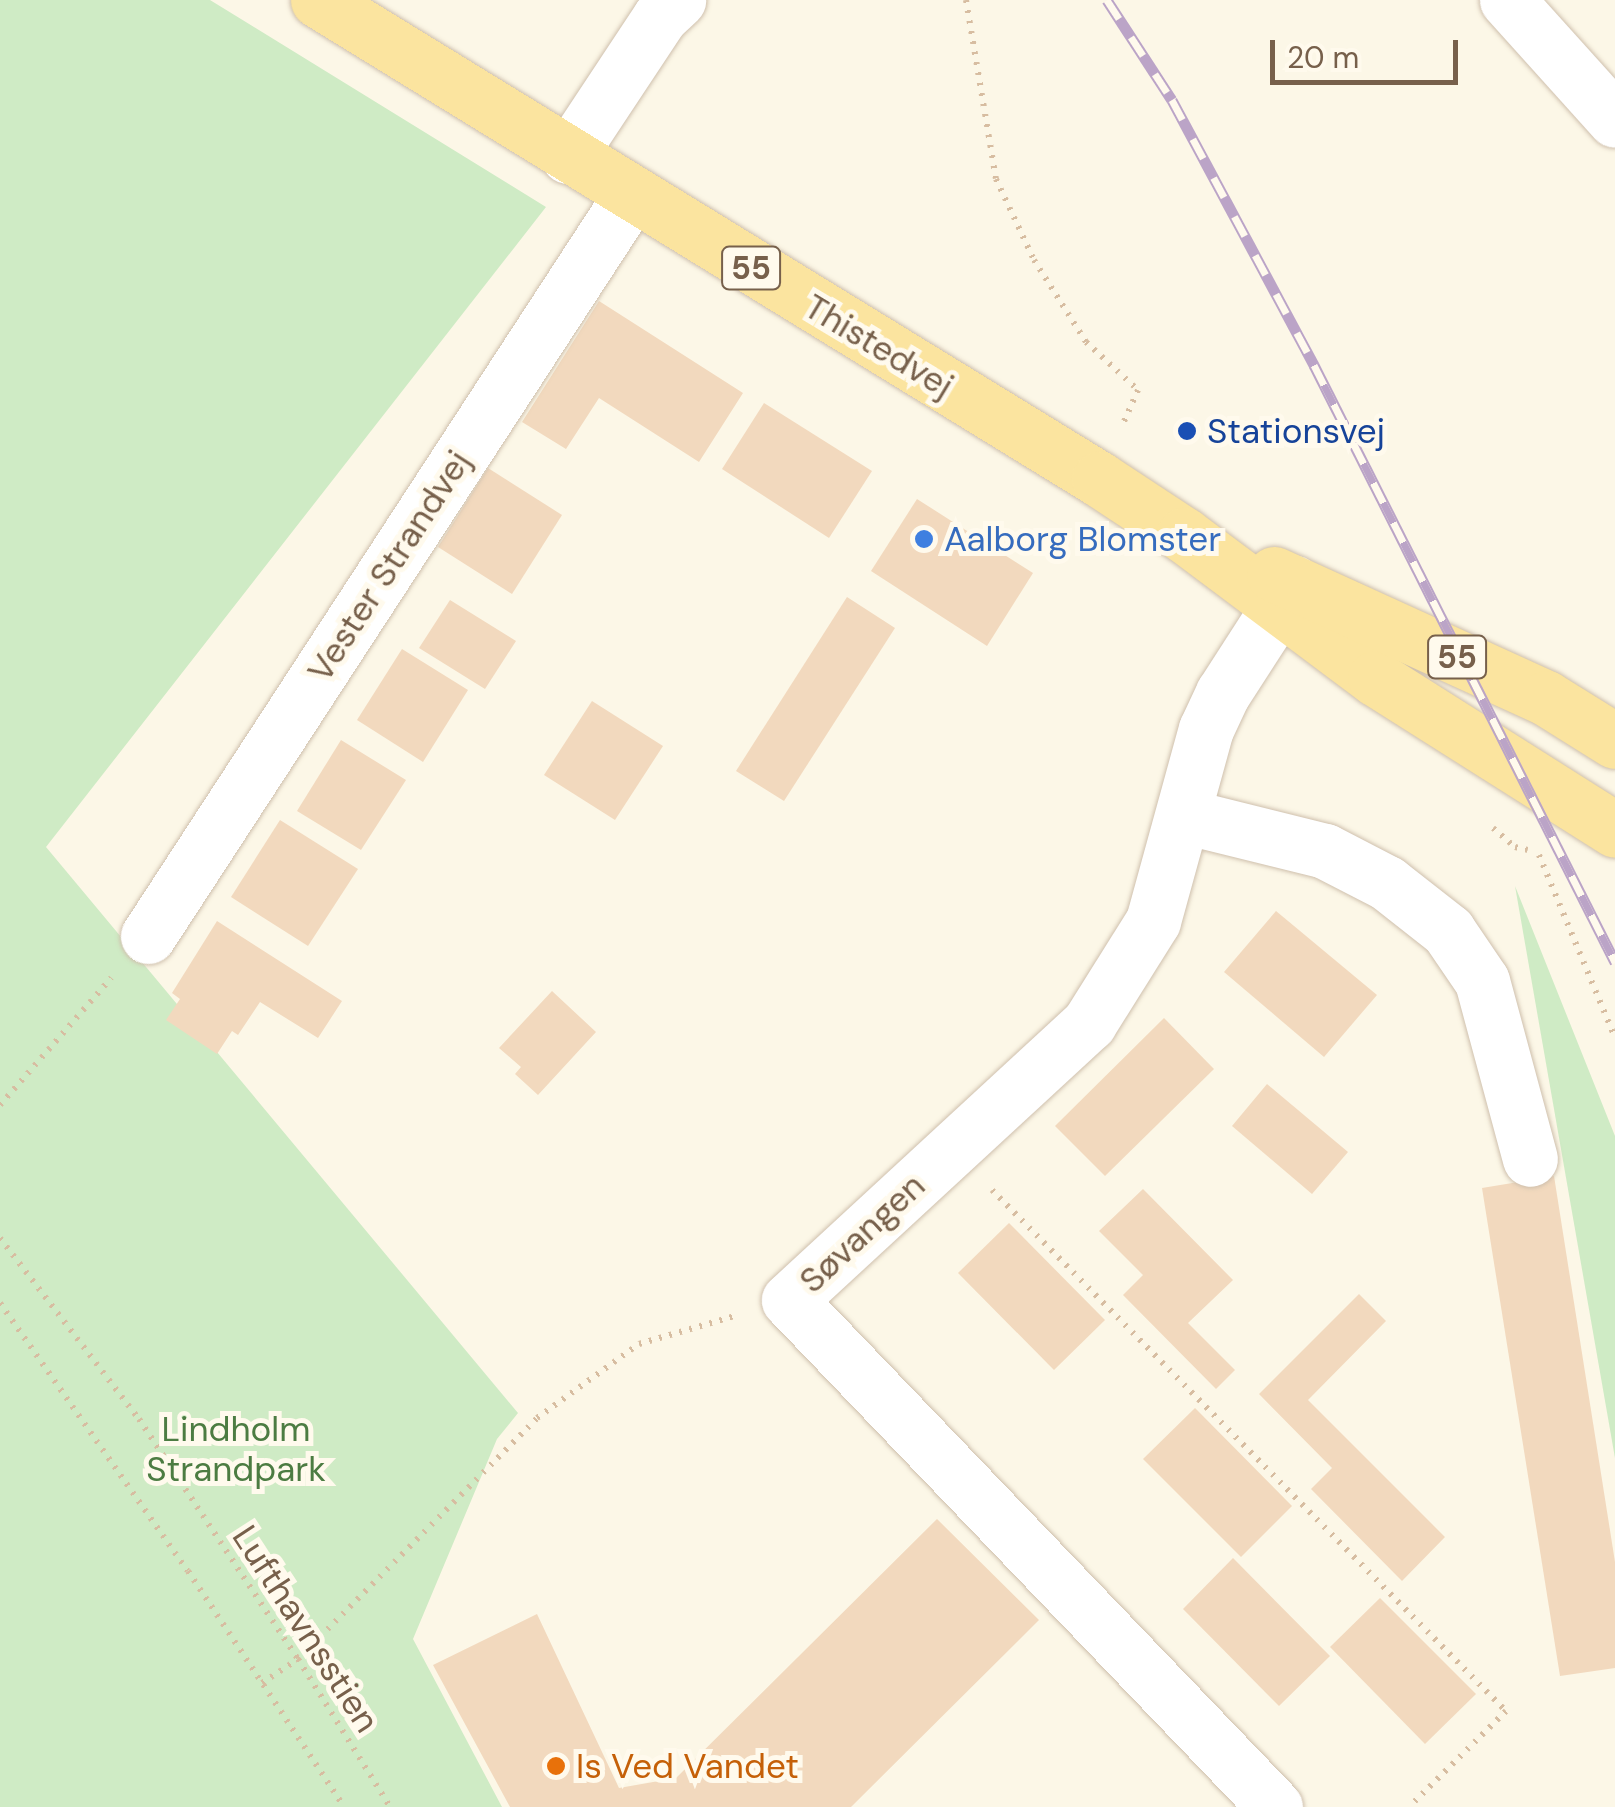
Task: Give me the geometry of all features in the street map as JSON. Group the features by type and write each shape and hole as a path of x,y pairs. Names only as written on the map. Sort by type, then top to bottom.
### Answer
{"main road":[{"name":"Thistedvej","path":"318,0 1184,535 1287,594 1546,698 1615,741"},
{"name":"Thistedvej","path":"1287,594 1376,678 1615,830"}],"street":[{"path":"568,156 660,17 678,0"},
{"path":"1507,0 1615,120"},
{"name":"Vester Strandvej","path":"148,936 631,195"},
{"name":"Søvangen","path":"1275,1807 789,1300 1089,1022 1154,921 1206,729 1223,692 1287,594"},
{"path":"1184,816 1325,851 1387,882 1448,931 1482,981 1530,1160"}],"path":[{"path":"966,0 996,178 1034,260 1086,342 1138,390 1099,480"},
{"path":"1538,852 1615,1038"},
{"path":"0,1105 148,936"},
{"path":"952,1150 1506,1711 1409,1807"},
{"name":"Lufthavnsstien","path":"0,1238 140,1420 298,1659 390,1807"},
{"path":"262,1683 298,1659 551,1408 639,1344 789,1300"},
{"path":"0,1303 344,1807"}],"green space":[{"name":"Lindholm Strandpark","path":"0,0 210,0 546,207 46,847 518,1413 497,1439 413,1639 502,1807 0,1807"},
{"path":"1515,886 1615,1136 1615,1458"}],"building":[{"path":"599,301 743,393 699,462 599,398 566,449 522,422"},
{"path":"764,403 872,471 829,538 722,469"},
{"path":"488,468 562,515 512,594 438,547"},
{"path":"917,499 1033,573 987,646 871,571"},
{"path":"847,597 895,628 784,801 736,771"},
{"path":"450,600 516,641 485,689 419,648"},
{"path":"402,649 468,690 423,762 357,720"},
{"path":"592,701 663,746 615,820 544,775"},
{"path":"341,740 406,780 361,850 297,811"},
{"path":"280,820 358,869 308,946 231,897"},
{"path":"1276,911 1377,995 1324,1057 1224,972"},
{"path":"217,921 342,1001 318,1038 260,1002 238,1035 232,1031 217,1054 166,1020 180,999 172,993"},
{"path":"552,991 596,1032 538,1095 515,1074 521,1067 499,1048"},
{"path":"1164,1018 1214,1069 1105,1176 1055,1126"},
{"path":"1267,1084 1348,1152 1312,1194 1232,1126"},
{"path":"1554,1176 1615,1562 1615,1668 1560,1676 1482,1188"},
{"path":"1143,1189 1233,1280 1188,1323 1235,1370 1216,1389 1123,1295 1143,1275 1099,1231"},
{"path":"1009,1223 1105,1320 1054,1370 958,1273"},
{"path":"1359,1294 1386,1321 1308,1400 1445,1537 1402,1581 1311,1489 1332,1468 1259,1394"},
{"path":"1195,1408 1292,1506 1241,1557 1143,1459"},
{"path":"937,1519 1039,1620 851,1807 510,1807 433,1665 537,1614 619,1788 676,1778"},
{"path":"1233,1558 1330,1656 1279,1706 1183,1609"},
{"path":"1380,1598 1476,1694 1425,1744 1330,1647"}],"railway":[{"path":"1107,0 1172,100 1314,365 1615,962"}],"place":[{"name":"Stationsvej","path":"1187,431"},
{"name":"Aalborg Blomster","path":"924,539"},
{"name":"Is Ved Vandet","path":"556,1766"}]}
